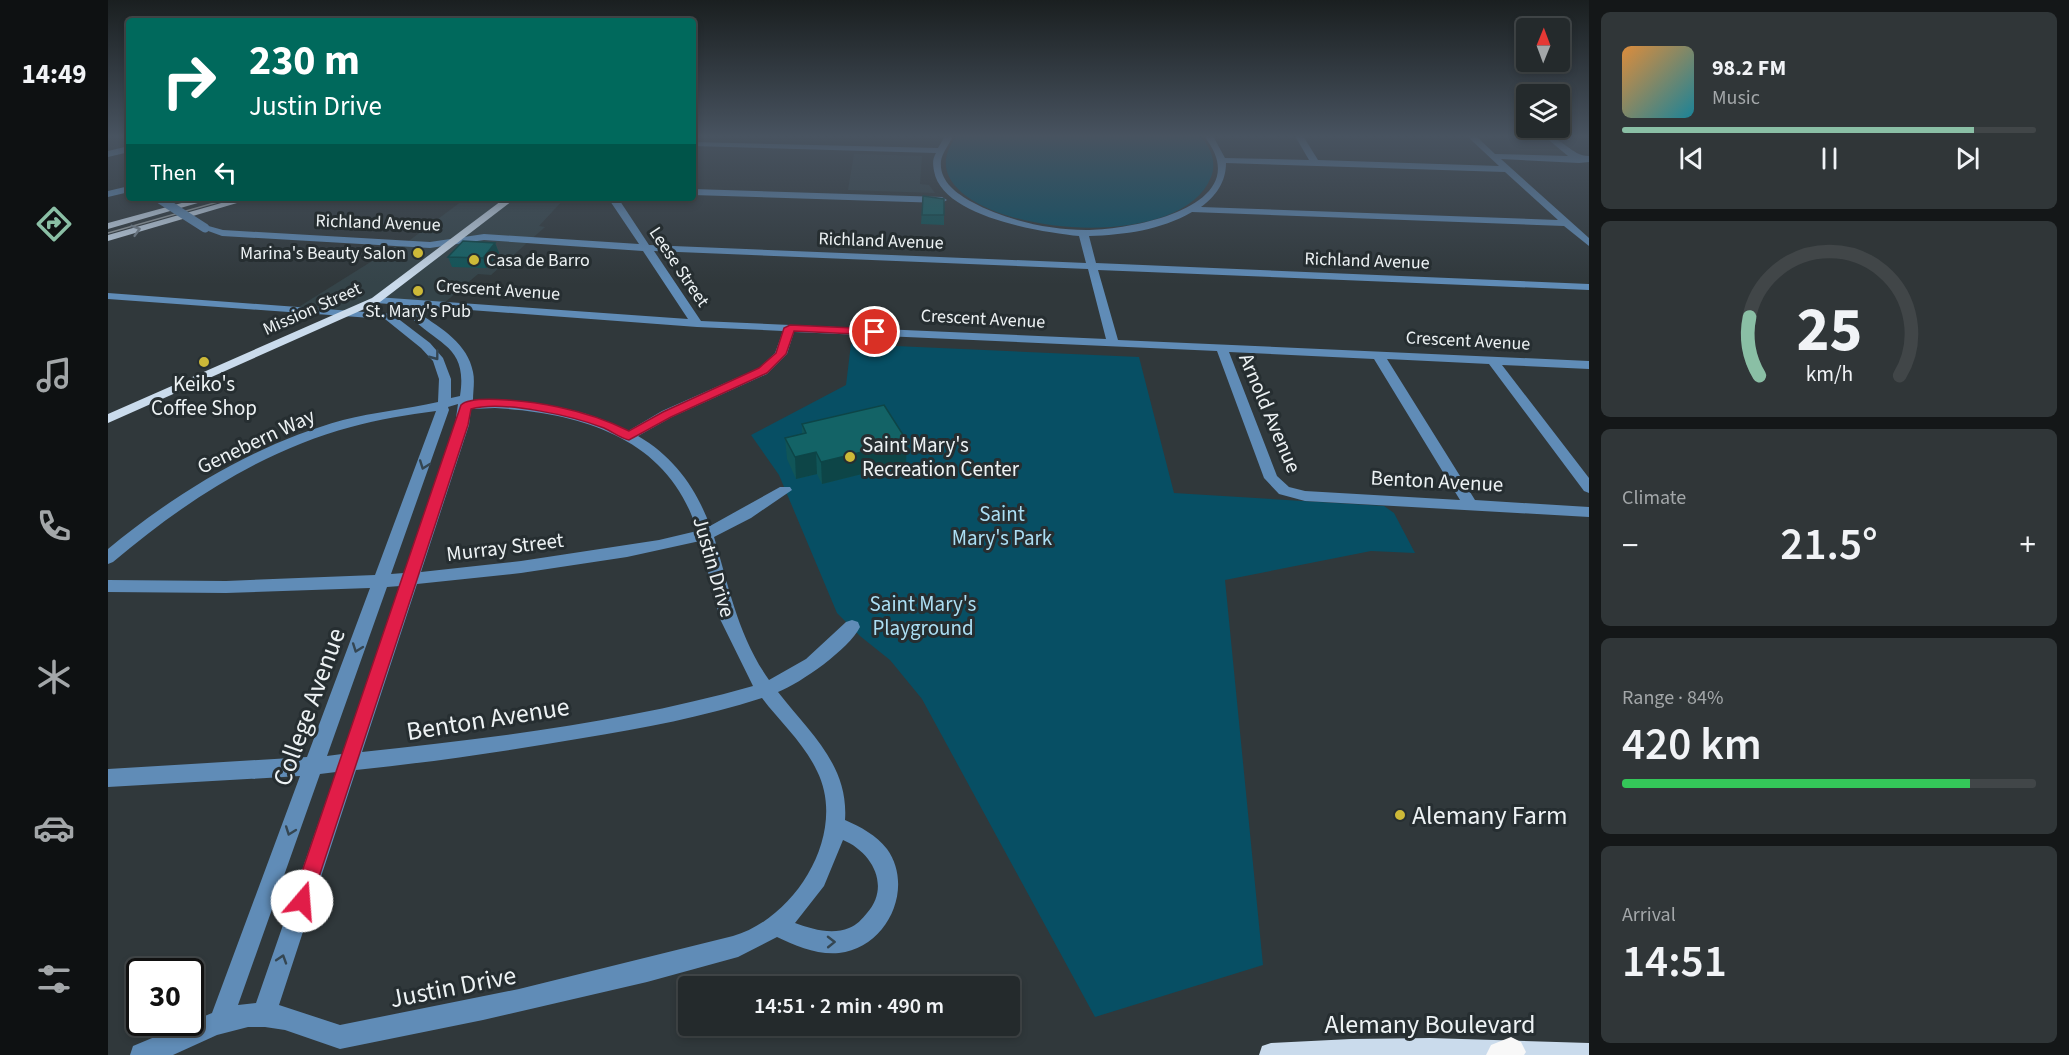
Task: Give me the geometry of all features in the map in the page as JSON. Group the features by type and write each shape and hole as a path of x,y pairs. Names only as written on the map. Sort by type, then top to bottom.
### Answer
{"main road":[{"path":"108,226 199,201"},
{"path":"108,238 238,201"},
{"name":"Mission Street","path":"108,419 376,300 507,201"},
{"name":"Alemany Boulevard","path":"1271,1055 1324,1050 1412,1048 1589,1055"}],"street":[{"path":"946,185 961,201 1004,220 1043,229 1083,233 1145,226 1170,219 1190,209 1216,185"},
{"path":"1526,185 1589,243"},
{"path":"108,194 126,190"},
{"path":"696,192 961,201"},
{"name":"Richland Avenue","path":"162,201 205,228 222,233 430,245 484,237 648,248 1589,287"},
{"name":"Leese Street","path":"615,201 697,324"},
{"path":"1190,209 1567,223"},
{"path":"1083,233 1094,266 1113,343"},
{"name":"College Avenue","path":"108,296 388,316 427,345 442,364 447,387 443,407 382,581 221,1021"},
{"name":"Crescent Avenue","path":"376,300 697,324 1589,365"},
{"path":"405,329 427,304"},
{"path":"264,1015 462,425 467,404 470,383 462,358 447,338 416,316"},
{"path":"629,436 667,414 763,371 781,354 790,328"},
{"name":"Arnold Avenue","path":"1222,348 1271,478 1284,491"},
{"path":"1378,355 1471,506"},
{"path":"1492,360 1589,488"},
{"name":"Genebern Way","path":"108,558 154,520 186,498 255,460 317,435 362,421 411,410 443,407 456,400 467,404"},
{"name":"Justin Drive","path":"142,1055 221,1021 243,1016 264,1015 294,1019 320,1034 340,1037 538,997 648,970 746,943 776,925 799,903 818,877 829,852 836,826 835,797 829,772 818,752 765,689 732,630 716,579 707,534 691,494 678,476 647,448 608,426 556,410 518,405 467,404"},
{"name":"Murray Street","path":"108,586 232,588 382,581 558,562 707,534 785,490"},
{"name":"Benton Avenue","path":"1284,491 1305,496 1589,512"},
{"name":"Benton Avenue","path":"108,778 347,765 616,725 685,711 765,689 802,672 852,627"},
{"path":"776,925 803,938 829,942 853,939 862,934 878,917 889,887 889,878 882,859 867,843 836,826"}],"shaded area":[{"path":"849,185 929,185 935,193 848,190"},
{"path":"462,201 562,201 539,226 545,227 491,275 478,274 443,304 380,299 355,312 297,308 401,243 406,243"}],"green space":[{"path":"958,185 1204,185 1187,205 1146,222 1096,228 1044,224 997,212 962,192"},
{"name":"Saint Mary's Park","path":"851,344 1139,357 1174,493 1384,506 1394,513 1415,553 1371,551 1225,580 1263,965 1095,1017 922,699 890,660 860,636 837,613 779,475 751,435 846,385"}],"building":[{"path":"923,196 944,199 944,215 922,215"},
{"path":"463,241 495,243 483,258 448,257"},
{"path":"884,405 907,441 821,462 816,452 795,457 785,438 806,433 802,424"}],"tram line":[{"path":"108,233 221,201"}],"place":[{"name":"Marina's Beauty Salon","path":"418,253"},
{"name":"Casa de Barro","path":"474,260"},
{"name":"St. Mary's Pub","path":"418,291"},
{"name":"Keiko's Coffee Shop","path":"204,362"},
{"name":"Saint Mary's Recreation Center","path":"850,457"},
{"name":"Alemany Farm","path":"1400,815"}],"route":[{"path":"302,901 462,425 465,407 469,404 499,404 556,410 583,417 629,436 667,414 763,371 781,354 790,328 875,332"}],"park label":[{"name":"Saint Mary's Playground","path":"923,616"}]}
